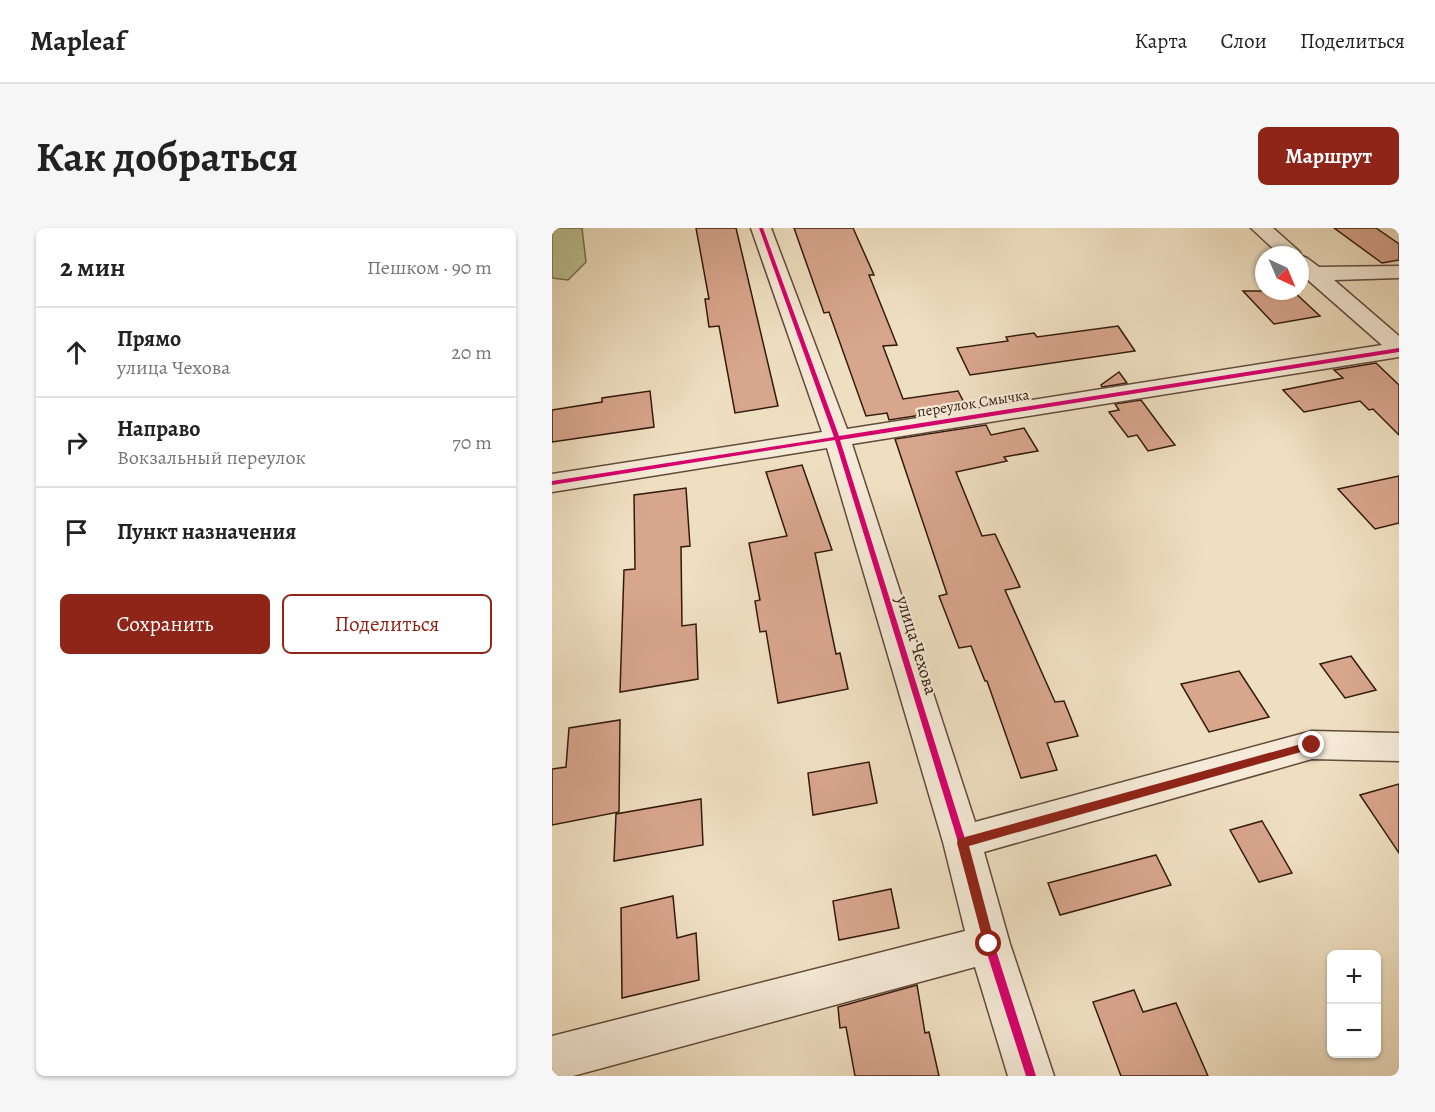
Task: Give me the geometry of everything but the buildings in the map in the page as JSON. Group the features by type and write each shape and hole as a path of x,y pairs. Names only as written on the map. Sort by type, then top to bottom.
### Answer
{"street":[{"name":"улица Чехова","path":"760,228 837,438 1031,1076"},
{"path":"1261,228 1282,246"},
{"path":"1309,268 1399,272"},
{"path":"1309,270 1399,349"},
{"name":"переулок Смычка","path":"552,483 1399,349"},
{"path":"962,843 1312,745 1399,747"},
{"path":"552,1059 989,944"}],"green space":[{"path":"552,228 582,228 586,262 568,280 552,278"}],"cycle path":[{"path":"761,228 837,438 962,842 989,944 1031,1076"},
{"path":"552,483 1399,350"}],"route":[{"path":"989,944 962,843 1312,745"}]}
